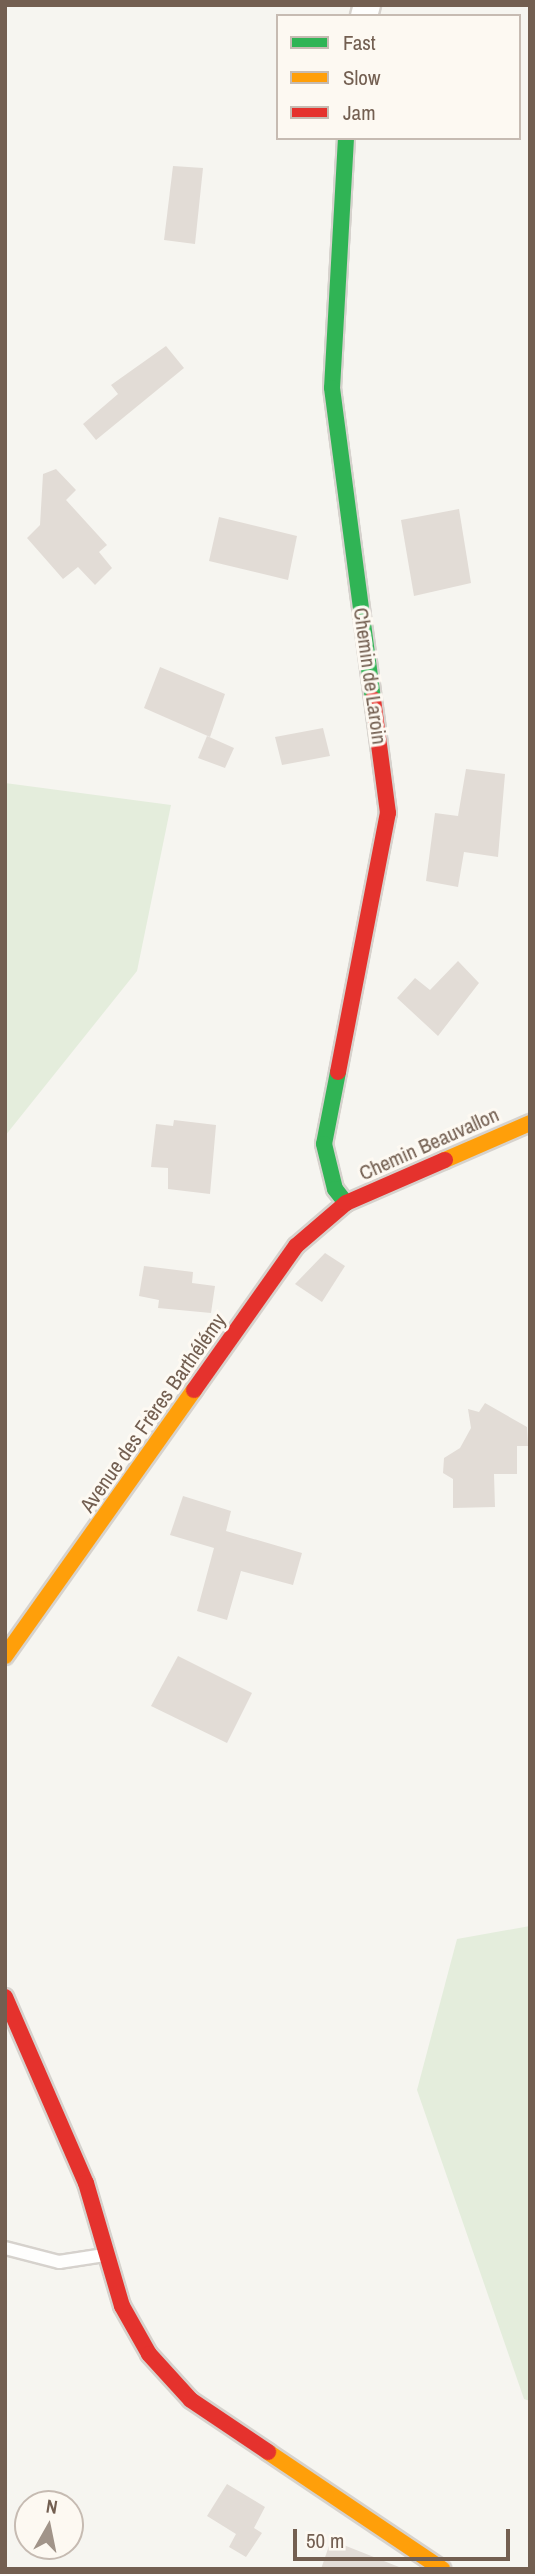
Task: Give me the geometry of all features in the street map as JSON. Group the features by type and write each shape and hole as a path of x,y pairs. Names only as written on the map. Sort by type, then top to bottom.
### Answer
{"street":[{"name":"Chemin de Laroin","path":"345,140 332,388 388,813 324,1144 335,1189 346,1203"},
{"name":"Chemin Beauvallon","path":"346,1203 530,1123"},
{"name":"Avenue des Frères Barthélémy","path":"5,1656 296,1246 346,1203"},
{"path":"5,1997 86,2183 122,2306 149,2354 191,2400 442,2569"}],"lane":[{"path":"5,2248 59,2262 107,2255"}],"green space":[{"path":"5,783 171,805 137,971 5,1136"},
{"path":"530,1926 530,2401 524,2399 417,2090 457,1939"}],"building":[{"path":"173,166 203,168 195,244 164,240"},
{"path":"166,346 184,368 96,440 83,424 118,394 111,385"},
{"path":"56,469 76,490 66,500 107,545 99,552 112,568 95,585 78,567 63,579 27,538 40,525 43,474"},
{"path":"459,509 471,583 414,596 401,520"},
{"path":"219,517 297,536 288,580 209,561"},
{"path":"160,667 225,694 210,737 144,708"},
{"path":"323,728 330,756 282,765 275,737"},
{"path":"207,736 234,748 225,768 198,758"},
{"path":"466,769 505,774 498,857 464,852 458,887 426,881 435,813 458,816"},
{"path":"458,961 479,983 438,1036 397,998 415,978 430,990"},
{"path":"174,1120 216,1125 210,1194 168,1189 168,1168 151,1167 156,1124 173,1126"},
{"path":"325,1253 345,1266 322,1302 295,1284"},
{"path":"144,1266 193,1272 192,1283 215,1286 211,1313 158,1308 159,1300 139,1296"},
{"path":"485,1403 527,1427 528,1446 517,1446 517,1474 494,1474 495,1507 453,1508 453,1479 443,1473 444,1458 460,1448 471,1428 468,1409 479,1412"},
{"path":"183,1496 231,1511 226,1531 302,1553 293,1585 241,1571 227,1620 197,1611 214,1548 170,1535"},
{"path":"178,1656 252,1693 227,1743 151,1706"},
{"path":"227,2484 265,2507 254,2528 262,2533 246,2557 229,2547 236,2534 207,2516"},
{"path":"331,2540 399,2567 399,2569 321,2569"}],"traffic: fast":[{"path":"346,140 332,388 373,699"},
{"path":"338,1072 324,1144 335,1189 346,1203"}],"traffic: slow":[{"path":"445,1160 530,1123"},
{"path":"5,1656 194,1390"},
{"path":"268,2452 442,2569"}],"traffic: jam":[{"path":"338,1072 388,813 373,699"},
{"path":"194,1390 296,1246 346,1203 445,1160"},
{"path":"5,1997 86,2183 122,2306 149,2354 191,2400 268,2452"}]}
